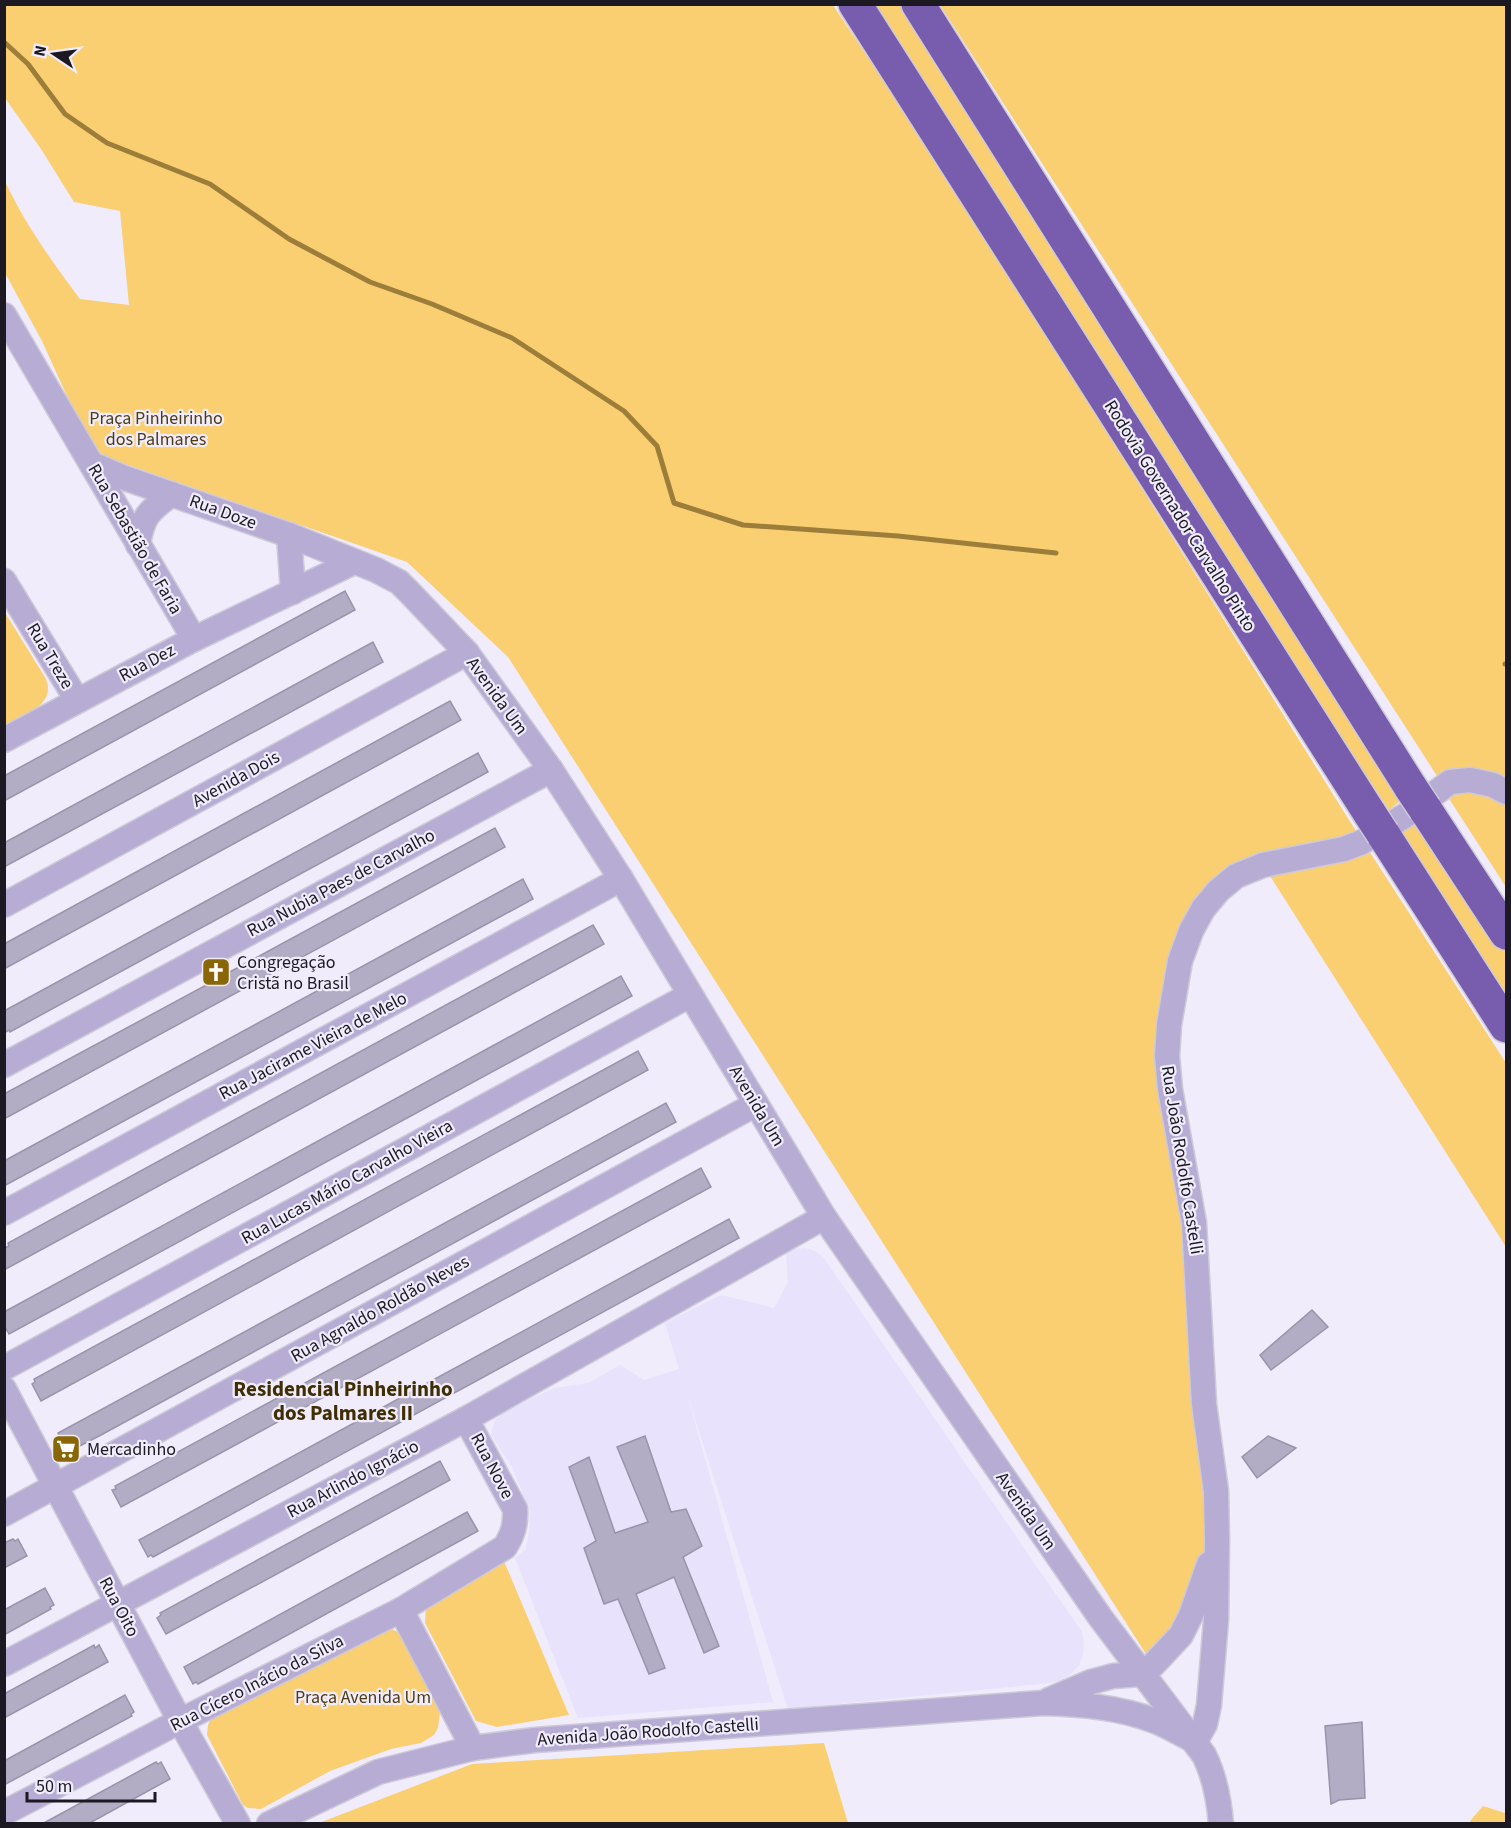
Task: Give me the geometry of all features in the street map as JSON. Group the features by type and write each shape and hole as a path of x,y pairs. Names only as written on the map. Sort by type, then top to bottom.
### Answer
{"highway":[{"name":"Rodovia Governador Carvalho Pinto","path":"855,4 1506,1026"},
{"path":"918,4 1418,798 1506,933"}],"street":[{"name":"Rua Sebastião de Faria","path":"4,315 194,639"},
{"name":"Rua Doze","path":"92,464 122,477 289,535 354,562"},
{"path":"138,545 141,527 147,514 172,494"},
{"path":"289,535 293,592"},
{"name":"Rua Dez","path":"4,741 194,639 354,562"},
{"name":"Avenida Um","path":"354,562 399,582 467,653 551,770 621,879 824,1217 1086,1598 1141,1674 1195,1742"},
{"name":"Rua Treze","path":"4,581 77,700"},
{"name":"Avenida Dois","path":"4,905 467,653"},
{"name":"Rua Nubia Paes de Carvalho","path":"4,1065 551,770"},
{"name":"Rua João Rodolfo Castelli","path":"1195,1742 1205,1724 1209,1705 1216,1620 1217,1539 1216,1491 1204,1404 1194,1222 1170,1089 1167,1056 1169,1025 1180,961 1203,909 1218,891 1236,876 1263,865 1344,849 1362,842 1406,815 1450,782 1470,780 1493,785 1506,792"},
{"name":"Rua Jacirame Vieira de Melo","path":"4,1213 621,879"},
{"name":"Rua Lucas Mário Carvalho Vieira","path":"4,1368 690,995"},
{"name":"Rua Agnaldo Roldão Neves","path":"4,1514 756,1104"},
{"name":"Rua Arlindo Ignácio","path":"4,1664 466,1419 824,1217"},
{"name":"Rua Oito","path":"4,1389 117,1604 238,1824"},
{"name":"Rua Nove","path":"466,1419 515,1509 516,1521 513,1534 506,1547"},
{"path":"1042,1703 1091,1682 1113,1676 1141,1674 1153,1665 1181,1635 1198,1598 1217,1539"},
{"name":"Rua Cícero Inácio da Silva","path":"4,1813 401,1610 506,1547"},
{"path":"401,1610 473,1748"},
{"path":"1042,1703 1080,1704 1116,1710 1155,1721 1195,1742 1211,1770 1219,1798 1221,1824"},
{"name":"Avenida João Rodolfo Castelli","path":"268,1824 378,1772 473,1748 535,1740 1042,1703"}],"shaded area":[{"path":"805,1248 823,1257 1082,1632 1083,1655 1079,1665 1071,1674 1050,1683 788,1709 687,1394 773,1702 578,1718 515,1558 525,1550 529,1533 530,1511 512,1467 491,1435 494,1422 503,1412 554,1388 588,1383 620,1365 644,1380 679,1369 665,1323 721,1295 774,1308 788,1282 786,1253"}],"green space":[{"name":"Praça Pinheirinho dos Palmares","path":"5,5 833,5 944,172 1349,820 1506,1063 1506,1247 1263,865 1218,891 1163,1018 1217,1548 1153,1665 508,657 407,562 114,460 98,452 86,438 42,341 5,273 4,179 29,226 80,299 129,305 120,211 74,202 41,149 5,98"},
{"path":"867,5 902,5 1409,794 1389,810 1265,624"},
{"path":"940,5 1506,5 1506,776 1472,767 1439,779"},
{"path":"4,611 46,679 48,688 47,696 36,709 5,727"},
{"path":"1447,789 1506,796 1506,887 1446,794"},
{"path":"1421,814 1506,944 1506,995 1399,827"},
{"path":"503,1559 569,1715 497,1727 476,1721 425,1623 426,1607"},
{"name":"Praça Avenida Um","path":"381,1626 401,1634 440,1712 438,1728 434,1735 421,1743 391,1749 330,1771 261,1809 248,1808 243,1805 207,1735 212,1716"},
{"path":"824,1743 848,1823 319,1823 472,1764"},
{"path":"1483,1806 1505,1813 1506,1823 1471,1823 1470,1821"}],"building":[{"path":"345,591 355,610 4,801 4,776"},
{"path":"373,642 383,662 4,867 4,843"},
{"path":"450,701 461,720 4,969 4,944"},
{"path":"478,753 488,772 10,1032 9,1030 4,1033 4,1011"},
{"path":"495,828 505,847 4,1119 4,1094 212,982 207,972 221,964 226,974"},
{"path":"523,879 533,899 4,1186 4,1161"},
{"path":"593,925 604,944 4,1270 4,1248 9,1246 8,1243"},
{"path":"621,976 632,996 9,1334 4,1325 4,1312"},
{"path":"638,1051 648,1070 41,1401 32,1384 35,1382 34,1379"},
{"path":"666,1103 676,1122 101,1435 72,1450 71,1448 67,1450 58,1433"},
{"path":"701,1168 711,1187 121,1507 112,1490 116,1489 115,1486"},
{"path":"729,1219 739,1238 153,1557 151,1555 148,1557 139,1540"},
{"path":"1312,1310 1328,1327 1271,1370 1260,1355"},
{"path":"645,1436 671,1512 686,1509 702,1546 683,1557 719,1646 704,1653 674,1577 636,1594 665,1668 649,1674 618,1599 604,1604 584,1548 596,1541 569,1467 589,1457 615,1533 648,1522 617,1447"},
{"path":"1268,1436 1296,1448 1257,1478 1242,1457"},
{"path":"440,1461 450,1480 166,1634 157,1618 161,1615 160,1613"},
{"path":"467,1512 478,1531 198,1684 196,1682 193,1684 184,1667"},
{"path":"13,1539 15,1541 18,1539 27,1556 4,1568 4,1543"},
{"path":"45,1588 54,1605 50,1607 51,1609 4,1635 4,1610"},
{"path":"94,1645 95,1648 99,1645 108,1662 4,1718 4,1694"},
{"path":"125,1695 134,1712 132,1716 4,1785 4,1761"},
{"path":"1362,1722 1365,1798 1339,1800 1331,1804 1325,1726"},
{"path":"156,1762 158,1764 161,1762 170,1779 88,1824 42,1824"}],"waterway":[{"path":"4,42 28,64 65,114 107,143 210,184 289,239 370,282 432,304 512,338 624,411 657,446 674,503 743,525 898,536 1056,553"}],"place":[{"name":"Congregação Cristã no Brasil","path":"216,972"},
{"name":"Mercadinho","path":"66,1449"}],"district":[{"name":"Residencial Pinheirinho dos Palmares II","path":"343,1401"}]}
